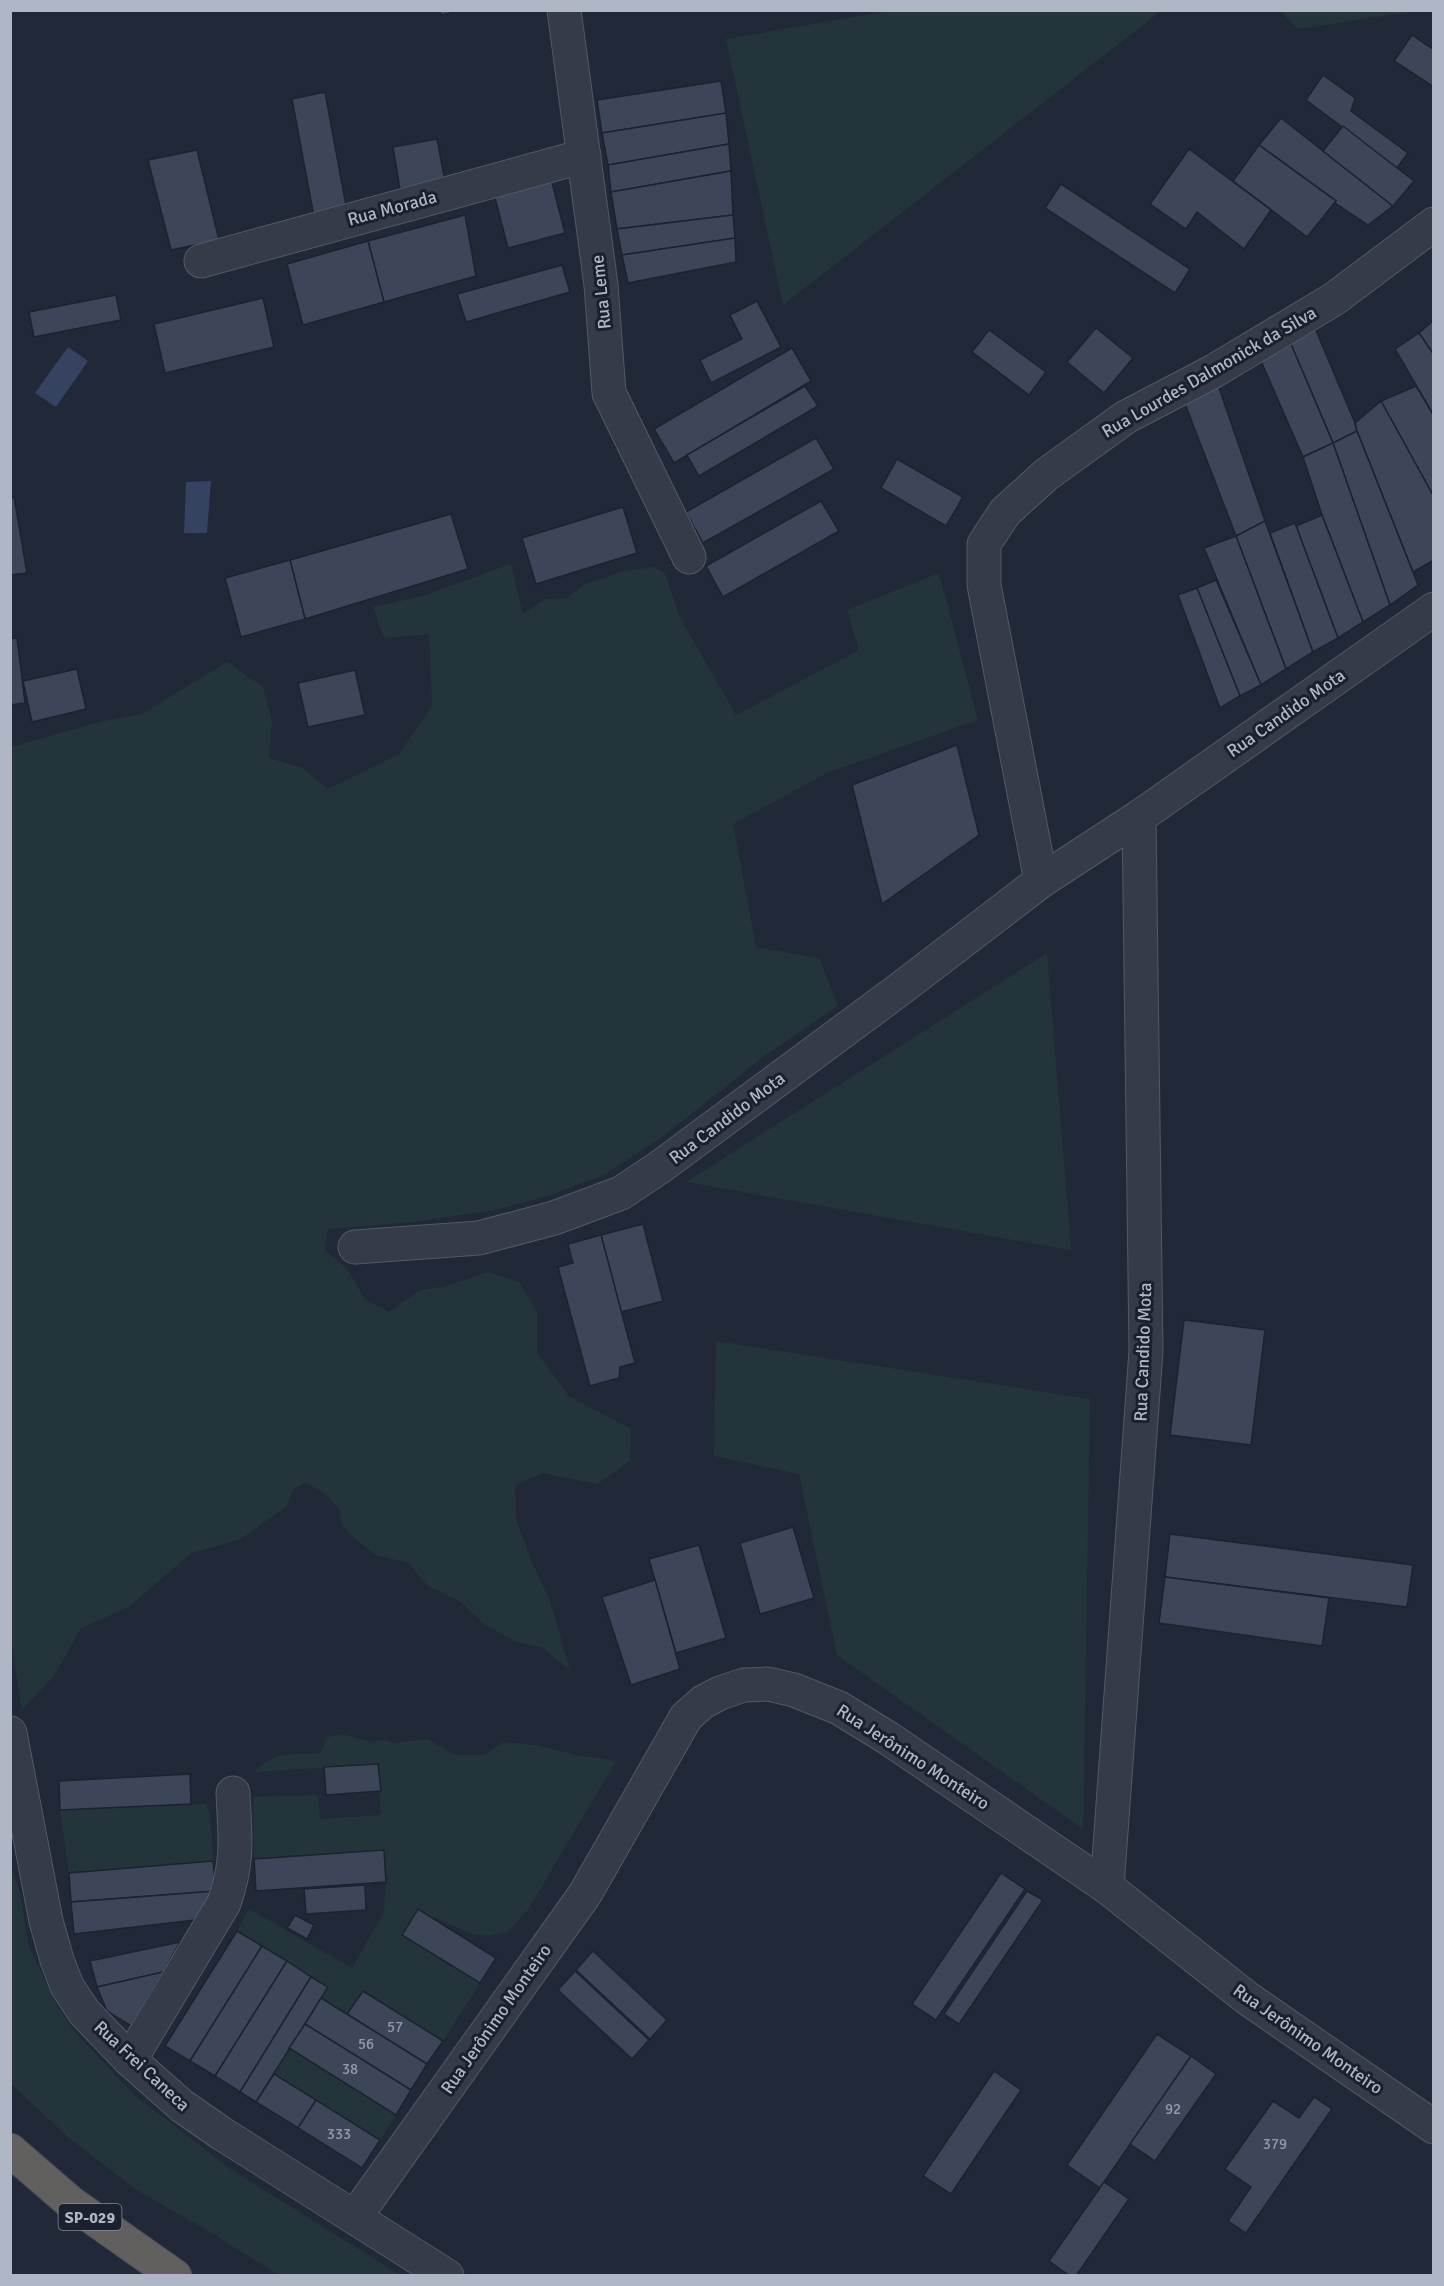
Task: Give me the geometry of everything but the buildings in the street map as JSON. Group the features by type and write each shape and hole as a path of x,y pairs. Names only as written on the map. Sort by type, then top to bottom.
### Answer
{"highway":[{"name":"SP-029","path":"10,2151 70,2202 175,2276"}],"street":[{"name":"Rua Leme","path":"564,10 601,285 609,393 689,556"},
{"name":"Rua Morada","path":"201,261 584,156"},
{"name":"Rua Lourdes Dalmonick da Silva","path":"1041,881 984,585 984,544 1005,512 1047,474 1084,445 1126,417 1214,370 1334,299 1434,224"},
{"name":"Rua Candido Mota","path":"355,1247 479,1238 554,1218 621,1193 660,1167 900,989 1041,881 1139,817 1434,609"},
{"name":"Rua Candido Mota","path":"1107,1887 1146,1350 1139,817"},
{"name":"Rua Jerônimo Monteiro","path":"355,2217 585,1894 686,1717 703,1702 720,1693 744,1685 768,1684 794,1690 839,1708 888,1738 1107,1887 1247,1998 1434,2127"},
{"name":"Rua Frei Caneca","path":"10,1733 46,1921 67,1986 84,2012 130,2060 182,2106 447,2276"},
{"path":"130,2060 224,1903 233,1879 236,1859 233,1793"}],"shaded area":[{"path":"896,10 1161,11 783,305 726,39"},
{"path":"1280,11 1416,11 1298,29"},
{"path":"511,564 523,614 545,599 566,598 586,584 624,571 654,567 665,574 679,616 736,715 859,650 847,610 939,573 978,720 829,772 733,824 756,947 819,958 838,1006 763,1057 662,1137 604,1175 547,1196 495,1210 413,1222 328,1229 325,1250 347,1269 365,1299 389,1312 420,1290 447,1286 489,1272 519,1282 537,1312 537,1353 569,1396 631,1429 630,1461 597,1484 542,1473 515,1486 516,1519 531,1560 550,1601 570,1670 543,1648 514,1641 484,1624 461,1602 428,1586 407,1562 377,1556 342,1525 340,1510 325,1494 305,1482 293,1490 287,1506 239,1540 191,1553 129,1607 81,1628 54,1676 22,1710 10,1636 11,747 99,722 142,714 227,662 263,687 272,720 269,758 302,768 328,789 399,754 432,706 429,634 384,638 373,607 423,596"},
{"path":"1047,953 1071,1250 686,1182"},
{"path":"716,1341 1090,1399 1083,1829 837,1655 799,1474 714,1456"},
{"path":"342,1734 371,1742 383,1740 397,1743 428,1739 455,1755 484,1755 504,1742 536,1745 576,1755 616,1761 528,1910 507,1932 488,1936 472,1934 417,1910 403,1935 480,1983 443,2041 363,1991 347,2014 321,1998 327,1987 237,1931 249,1909 352,1968 384,1912 386,1882 383,1850 254,1859 253,1797 318,1795 320,1819 381,1815 378,1764 254,1772 277,1757 320,1753 328,1737"},
{"path":"206,1804 210,1814 213,1861 69,1873 60,1810"},
{"path":"10,1863 20,1892 28,1944 56,2004 74,2031 134,2095 232,2170 400,2275 279,2275 138,2191 69,2138 11,2084"},
{"path":"289,2048 396,2115 380,2140 274,2074"}],"water":[{"path":"68,347 88,361 56,407 35,393"},
{"path":"211,481 207,533 184,533 186,482"}]}
